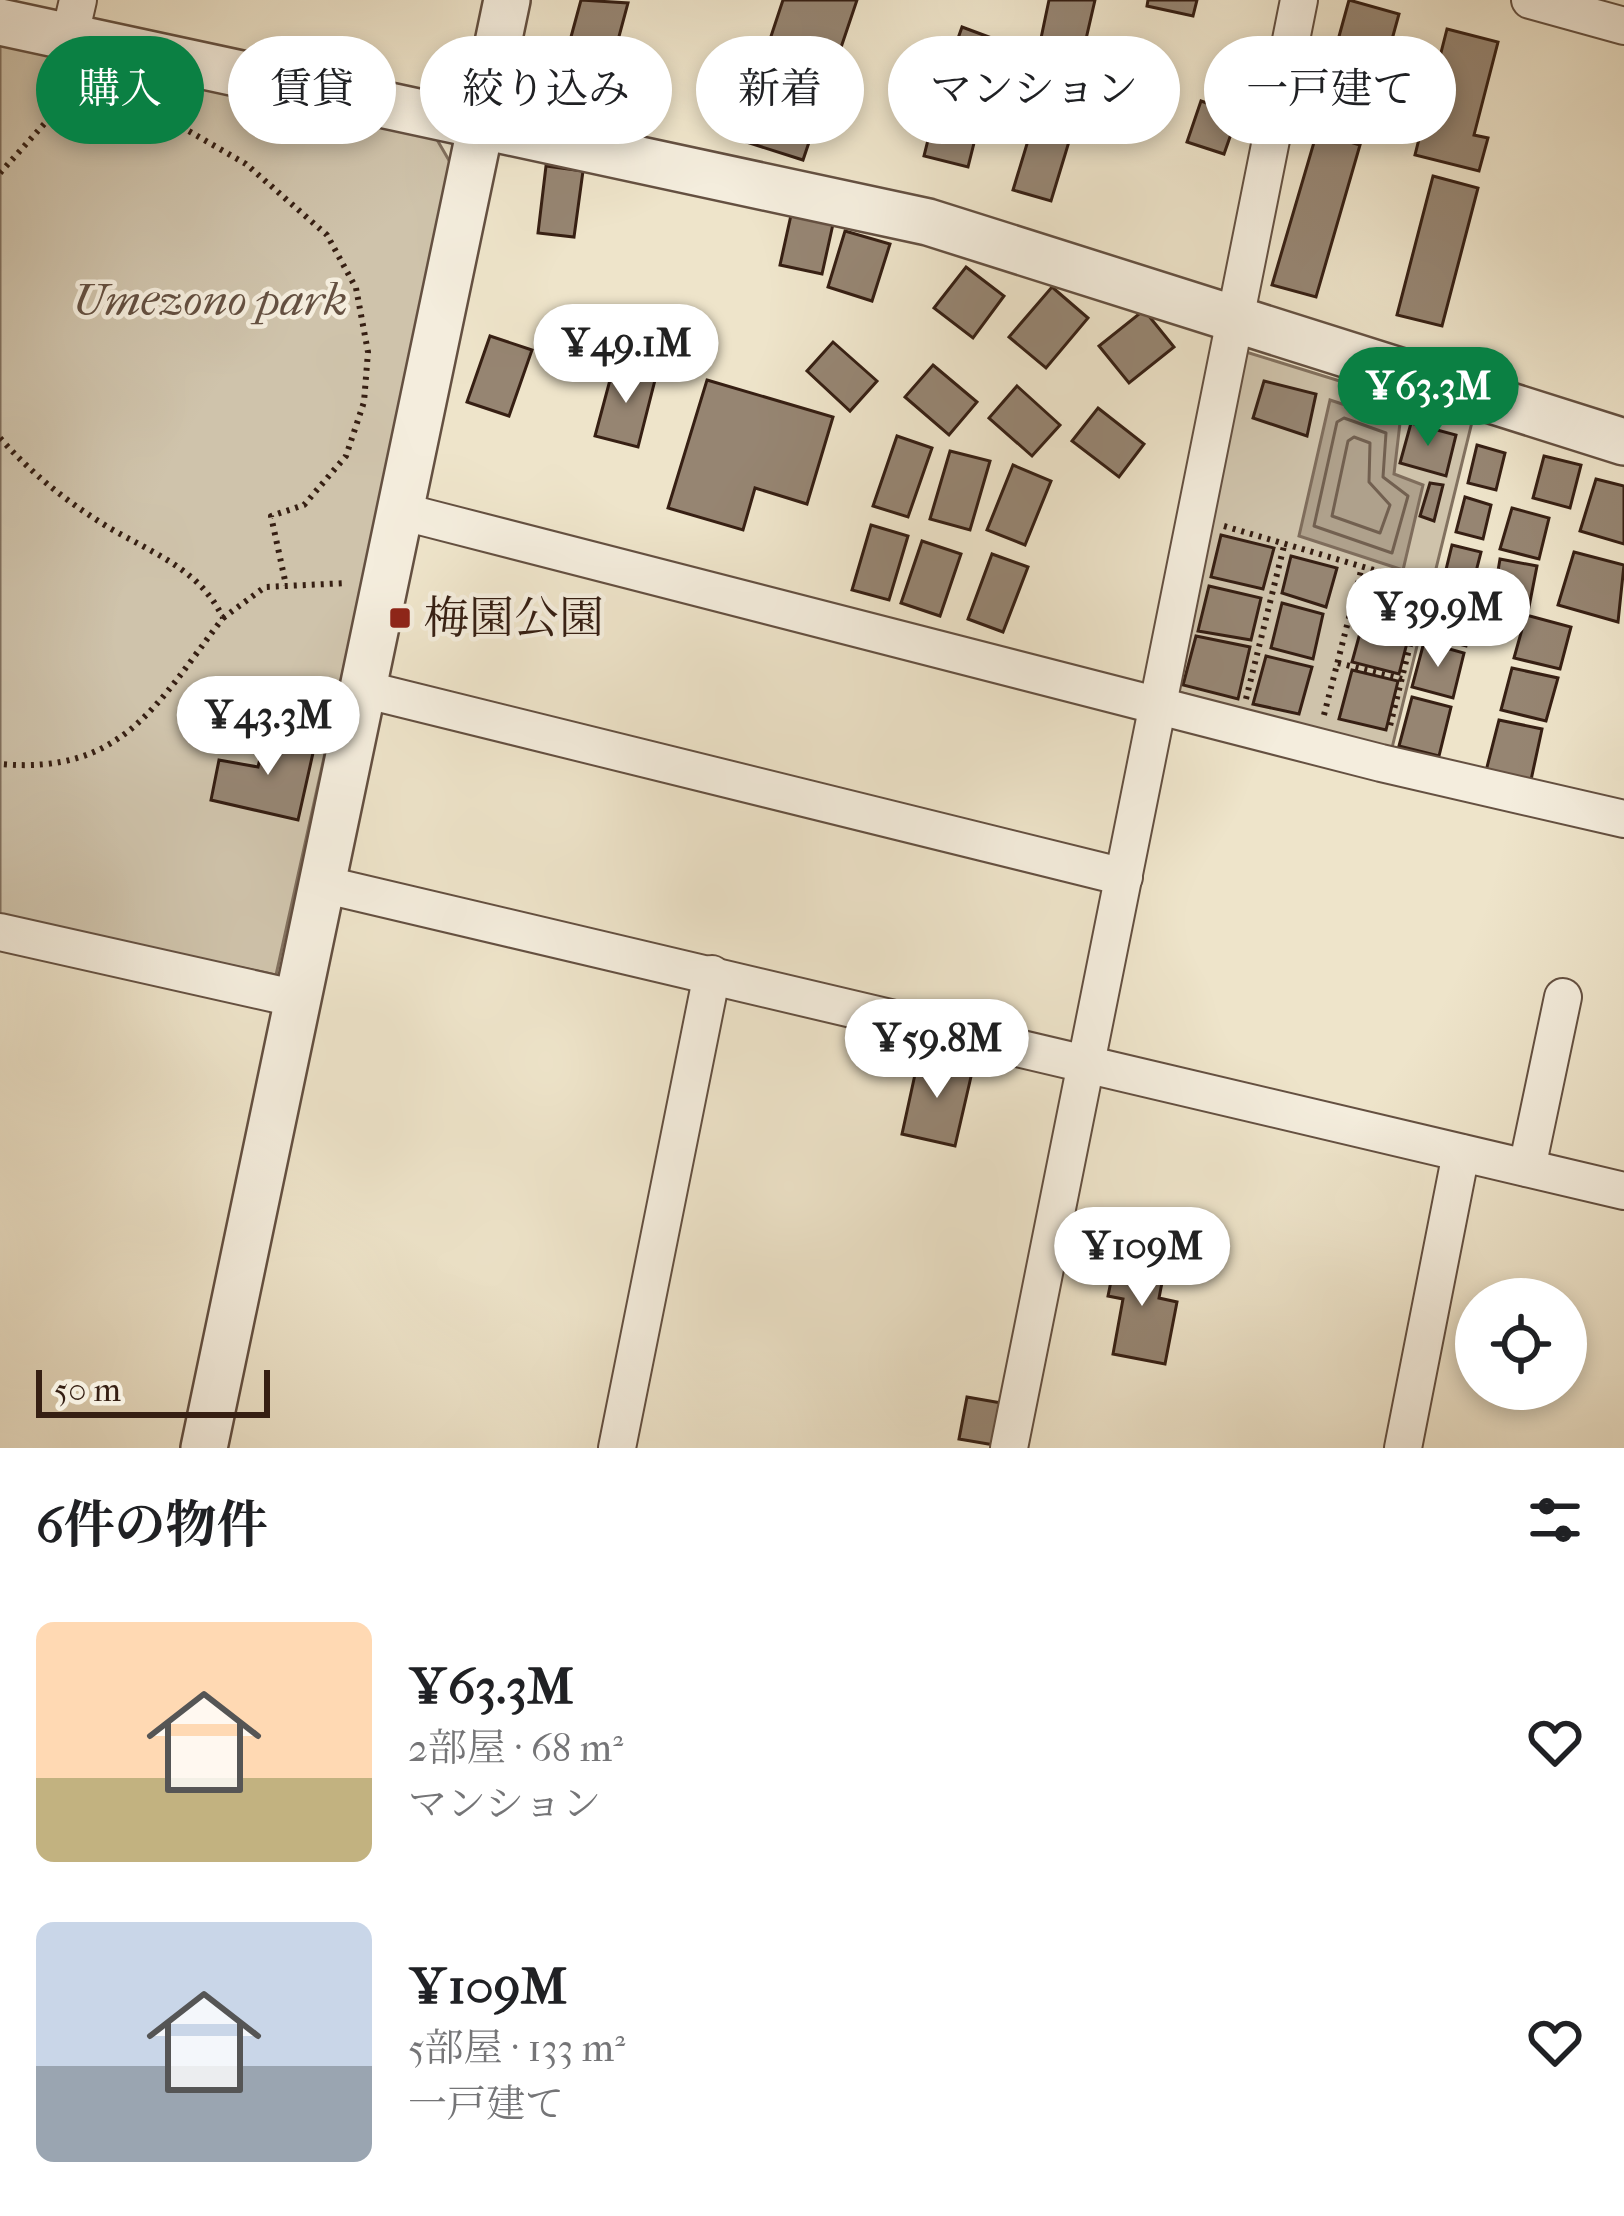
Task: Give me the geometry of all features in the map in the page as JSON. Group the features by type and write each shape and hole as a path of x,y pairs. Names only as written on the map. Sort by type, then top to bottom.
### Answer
{"street":[{"path":"500,36 507,0"},
{"path":"1009,1448 1299,0"},
{"path":"1530,0 1624,26"},
{"path":"0,22 74,18 420,110"},
{"path":"204,1448 477,144"},
{"path":"565,144 928,222 1624,442"},
{"path":"400,511 1157,701 1381,763 1624,819"},
{"path":"363,689 1124,877"},
{"path":"322,884 1624,1190"},
{"path":"0,932 298,999"},
{"path":"616,1448 712,974"},
{"path":"1527,1168 1563,997"},
{"path":"1403,1448 1461,1154"}],"path":[{"path":"0,173 45,123 118,109 187,130 246,164 326,235 356,288 368,352 364,402 346,456 304,505 271,516 286,585"},
{"path":"0,438 28,470 73,504 191,574 223,618"},
{"path":"1195,518 1425,585 1381,763"},
{"path":"1239,726 1284,547"},
{"path":"1316,746 1362,567"},
{"path":"0,764 40,768 118,743 139,728 223,618 265,587 319,581 384,589"},
{"path":"1349,616 1414,632"},
{"path":"1338,662 1402,679"}],"green space":[{"name":"Umezono park","path":"0,39 36,47 36,144 204,144 204,82 228,88 228,144 396,144 396,123 420,128 420,144 440,144 454,169 276,975 0,917"},
{"path":"1246,352 1472,422 1391,752 1175,691"}],"water":[{"path":"1330,400 1400,423 1394,474 1423,485 1403,570 1299,536"}],"building":[{"path":"581,0 628,3 619,36 571,36"},
{"path":"783,0 857,0 845,36 771,36"},
{"path":"1049,0 1095,0 1087,36 1041,36"},
{"path":"1148,0 1197,0 1193,16 1147,6"},
{"path":"1349,0 1399,14 1393,36 1339,36"},
{"path":"962,27 986,36 959,36"},
{"path":"1447,29 1498,42 1474,135 1488,138 1479,171 1415,155 1418,144 1456,144 1456,36 1445,36"},
{"path":"1204,102 1204,144 1228,144 1224,154 1187,142"},
{"path":"753,144 808,144 803,160"},
{"path":"927,144 974,144 968,167 924,156"},
{"path":"1027,144 1068,144 1051,201 1013,190"},
{"path":"1313,144 1360,145 1316,297 1272,285"},
{"path":"546,166 583,171 574,237 538,233"},
{"path":"1433,176 1478,188 1442,326 1397,315"},
{"path":"793,206 835,215 822,274 780,265"},
{"path":"845,231 890,244 872,301 828,287"},
{"path":"966,267 1004,296 973,338 934,308"},
{"path":"1052,287 1088,318 1046,368 1009,337"},
{"path":"1144,310 1174,347 1129,383 1099,346"},
{"path":"490,336 532,350 509,416 467,402"},
{"path":"833,342 877,381 850,411 807,371"},
{"path":"614,365 656,376 638,447 595,436"},
{"path":"933,365 977,402 949,435 905,397"},
{"path":"707,380 833,417 807,504 755,488 743,530 668,508"},
{"path":"1264,381 1316,394 1307,436 1253,418"},
{"path":"1017,386 1060,425 1032,456 989,418"},
{"path":"1098,408 1144,444 1119,477 1072,441"},
{"path":"1411,423 1456,435 1446,476 1400,463"},
{"path":"897,436 932,448 908,517 873,506"},
{"path":"1477,445 1505,453 1496,490 1468,483"},
{"path":"950,451 990,461 970,530 930,519"},
{"path":"1544,456 1581,465 1570,508 1533,498"},
{"path":"1013,465 1051,481 1025,545 987,530"},
{"path":"1596,479 1624,486 1624,544 1580,531"},
{"path":"1430,483 1443,485 1434,521 1420,516"},
{"path":"1465,497 1491,505 1483,539 1456,532"},
{"path":"1512,508 1549,518 1539,559 1500,549"},
{"path":"871,525 908,536 889,600 852,590"},
{"path":"1221,535 1274,548 1263,589 1211,577"},
{"path":"922,541 961,554 940,616 901,603"},
{"path":"1452,545 1481,552 1471,591 1443,582"},
{"path":"1574,552 1624,565 1618,622 1558,605"},
{"path":"992,554 1028,567 1003,632 968,619"},
{"path":"1291,556 1337,568 1326,607 1282,593"},
{"path":"1500,559 1537,566 1528,612 1492,606"},
{"path":"1375,574 1421,587 1410,628 1364,616"},
{"path":"1209,586 1261,598 1251,640 1198,631"},
{"path":"1435,593 1477,604 1466,646 1425,635"},
{"path":"1282,603 1323,614 1313,659 1271,648"},
{"path":"1526,615 1571,627 1560,669 1514,658"},
{"path":"1363,622 1409,635 1399,674 1352,662"},
{"path":"1196,636 1250,647 1238,699 1183,685"},
{"path":"1424,642 1464,653 1453,698 1412,687"},
{"path":"1266,656 1312,667 1299,714 1253,704"},
{"path":"1512,668 1558,678 1546,721 1501,710"},
{"path":"1352,670 1398,681 1386,730 1339,719"},
{"path":"1412,697 1451,707 1439,756 1399,746"},
{"path":"1499,720 1542,729 1531,780 1486,771"},
{"path":"267,730 315,744 298,820 211,800 219,760 258,767"},
{"path":"919,1056 973,1068 955,1146 902,1134"},
{"path":"1117,1252 1166,1262 1159,1298 1177,1302 1165,1364 1113,1354 1123,1299 1108,1296"},
{"path":"967,1397 1007,1404 1000,1446 959,1439"}],"place":[{"name":"梅園公園","path":"400,618"}]}
